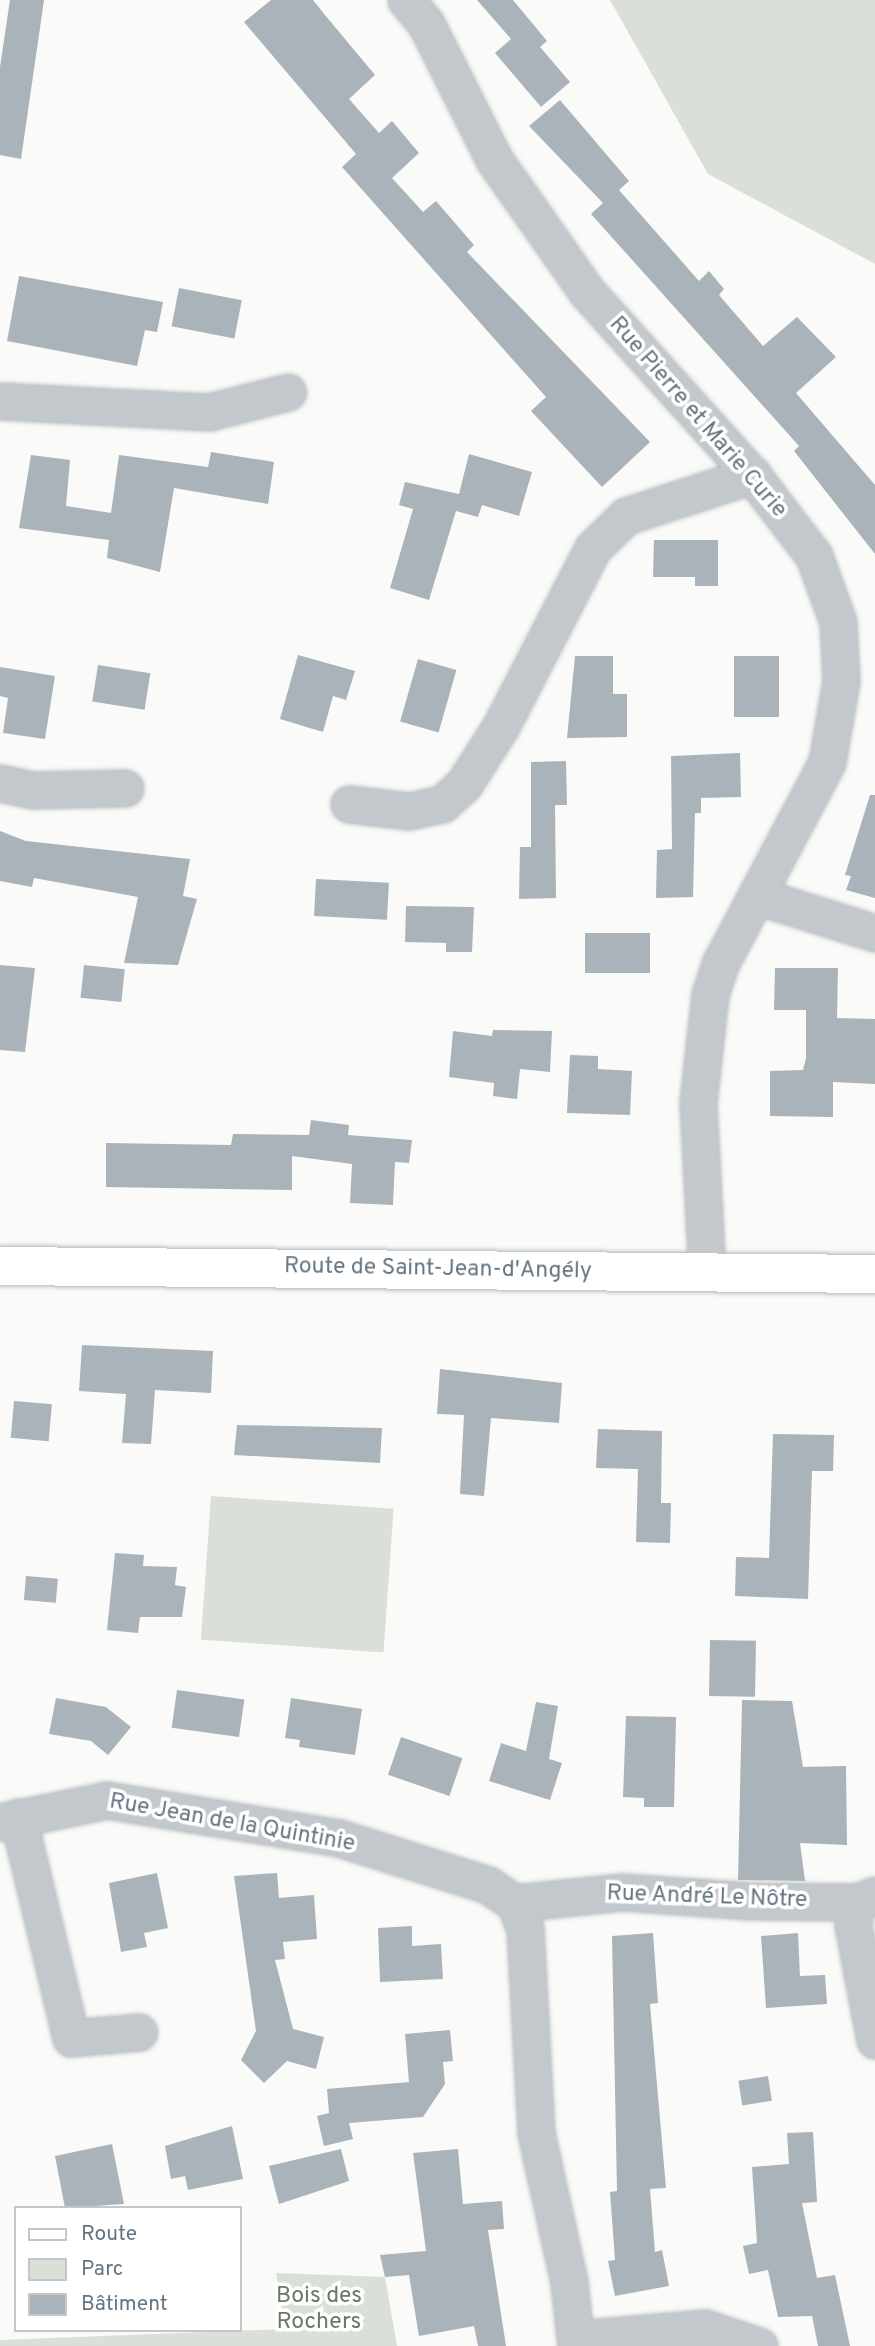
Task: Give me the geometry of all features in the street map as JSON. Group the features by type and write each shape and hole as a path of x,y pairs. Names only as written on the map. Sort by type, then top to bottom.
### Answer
{"main road":[{"name":"Route de Saint-Jean-d'Angély","path":"0,1266 875,1274"}],"street":[{"name":"Rue Pierre et Marie Curie","path":"406,0 426,24 495,161 587,292 752,475 814,556 838,622 841,681 827,762 720,964 702,1045 707,1272"},
{"path":"0,401 209,412 288,393"},
{"path":"349,804 409,811 442,804 464,785 501,726 593,548 626,516 752,475"},
{"path":"0,783 33,790 125,788"},
{"path":"757,896 875,933"},
{"name":"Rue Jean de la Quintinie","path":"9,1820 107,1800 340,1838 488,1885 516,1903"},
{"path":"9,1820 71,2038 139,2032"},
{"name":"Rue André Le Nôtre","path":"516,1903 622,1892 866,1898 853,1925 875,2040"},
{"path":"516,1903 525,1929 536,2133 576,2343 705,2328 759,2346"}],"green space":[{"path":"610,0 875,0 875,264 708,174"},
{"path":"211,1496 394,1509 384,1652 201,1640"},
{"name":"Bois des Rochers","path":"276,2273 385,2277 397,2346 0,2346 0,2340 285,2329"}],"building":[{"path":"10,0 44,0 21,159 0,155 0,67"},
{"path":"271,0 313,0 375,75 349,99 379,133 392,121 419,153 392,178 423,212 436,201 474,245 467,252 650,442 602,487 531,411 546,397 342,167 356,154 244,22"},
{"path":"477,0 513,0 547,41 540,47 570,82 541,107 495,53 511,39"},
{"path":"560,100 629,181 619,190 699,281 709,271 724,289 719,295 763,346 797,317 836,357 796,393 875,485 875,554 794,451 799,446 591,214 603,203 529,126"},
{"path":"19,276 163,302 157,332 145,330 137,366 7,341"},
{"path":"179,288 242,300 234,338 172,326"},
{"path":"211,452 274,462 268,504 174,488 160,572 107,558 109,540 19,528 31,455 70,460 66,506 111,513 119,455 208,467"},
{"path":"469,454 532,472 519,516 482,505 478,517 456,511 429,600 390,588 413,509 399,505 405,482 459,494"},
{"path":"654,540 718,540 718,586 695,586 695,577 653,577"},
{"path":"298,655 355,671 346,700 333,696 323,732 280,719"},
{"path":"575,656 613,656 613,694 627,694 627,737 567,738"},
{"path":"734,656 779,656 779,717 734,717"},
{"path":"418,659 456,670 439,733 400,721"},
{"path":"98,665 150,673 145,710 92,702"},
{"path":"0,667 55,676 45,739 3,733 8,698 0,696"},
{"path":"740,753 741,797 701,798 701,813 695,813 693,897 656,898 657,850 672,849 671,756"},
{"path":"566,761 567,805 555,805 556,898 519,899 520,847 531,847 531,762"},
{"path":"870,795 875,795 875,898 846,890 851,876 845,875"},
{"path":"0,831 26,841 190,859 183,896 197,899 178,965 124,963 138,897 34,878 32,887 0,881"},
{"path":"316,879 389,883 387,920 314,916"},
{"path":"406,906 474,907 472,952 446,952 446,943 405,942"},
{"path":"585,933 650,933 650,973 585,973"},
{"path":"0,965 35,968 25,1052 0,1050"},
{"path":"84,965 125,969 121,1002 81,998"},
{"path":"775,968 838,968 837,1018 875,1019 875,1084 833,1082 833,1117 770,1116 770,1071 803,1070 806,1058 806,1010 774,1010"},
{"path":"493,1030 552,1031 550,1072 520,1069 517,1099 493,1096 494,1083 449,1077 453,1031 492,1036"},
{"path":"570,1055 598,1056 598,1069 632,1071 630,1115 567,1113"},
{"path":"311,1120 349,1125 348,1135 412,1140 409,1163 395,1162 393,1205 350,1203 352,1164 292,1156 292,1190 106,1187 106,1143 231,1145 233,1134 309,1135"},
{"path":"82,1345 213,1351 211,1393 155,1390 151,1444 122,1443 126,1394 79,1391"},
{"path":"440,1369 562,1383 559,1423 491,1418 484,1496 460,1494 464,1415 437,1414"},
{"path":"14,1401 52,1404 49,1441 11,1438"},
{"path":"237,1425 382,1428 380,1463 234,1455"},
{"path":"598,1429 662,1431 661,1503 671,1503 670,1543 636,1542 638,1469 596,1468"},
{"path":"773,1434 834,1435 833,1471 812,1471 808,1599 735,1596 736,1557 769,1558"},
{"path":"115,1553 144,1555 143,1566 177,1567 175,1585 186,1587 182,1617 140,1617 138,1633 107,1630"},
{"path":"26,1576 58,1579 56,1603 24,1600"},
{"path":"710,1640 756,1641 755,1697 709,1696"},
{"path":"177,1690 244,1699 239,1737 172,1728"},
{"path":"56,1698 106,1707 131,1727 108,1755 91,1741 49,1734"},
{"path":"291,1698 362,1709 355,1755 299,1747 300,1740 285,1738"},
{"path":"742,1700 792,1701 803,1767 846,1766 847,1845 800,1843 805,1881 738,1880"},
{"path":"536,1702 558,1706 549,1759 562,1763 550,1800 489,1781 501,1743 526,1751"},
{"path":"626,1716 676,1717 674,1807 644,1807 644,1798 623,1797"},
{"path":"401,1737 462,1758 449,1796 388,1775"},
{"path":"157,1873 168,1928 144,1933 147,1947 121,1952 109,1883"},
{"path":"277,1873 279,1898 314,1895 317,1939 283,1942 285,1959 275,1960 293,2029 324,2037 316,2069 287,2061 264,2083 241,2060 256,2031 234,1876"},
{"path":"412,1926 412,1946 441,1944 443,1979 380,1982 378,1928"},
{"path":"653,1933 658,2003 650,2004 666,2188 650,2189 655,2252 662,2250 669,2286 615,2296 608,2261 615,2260 610,2192 617,2191 612,1936"},
{"path":"798,1933 800,1976 825,1975 827,2004 766,2008 761,1936"},
{"path":"450,2030 453,2061 443,2062 445,2084 423,2117 349,2123 353,2139 324,2146 317,2116 329,2113 327,2089 409,2082 405,2034"},
{"path":"768,2076 772,2101 742,2105 738,2081"},
{"path":"232,2126 243,2179 188,2190 185,2176 171,2179 165,2146"},
{"path":"813,2132 817,2202 802,2203 817,2278 835,2275 850,2346 818,2346 812,2316 778,2317 768,2270 749,2274 743,2246 757,2243 752,2167 789,2164 787,2133"},
{"path":"112,2144 124,2204 65,2206 55,2156"},
{"path":"341,2149 349,2181 279,2204 269,2166"},
{"path":"458,2149 463,2204 502,2201 504,2229 488,2230 506,2346 478,2346 474,2326 419,2336 409,2275 385,2277 380,2255 426,2251 413,2153"}]}
